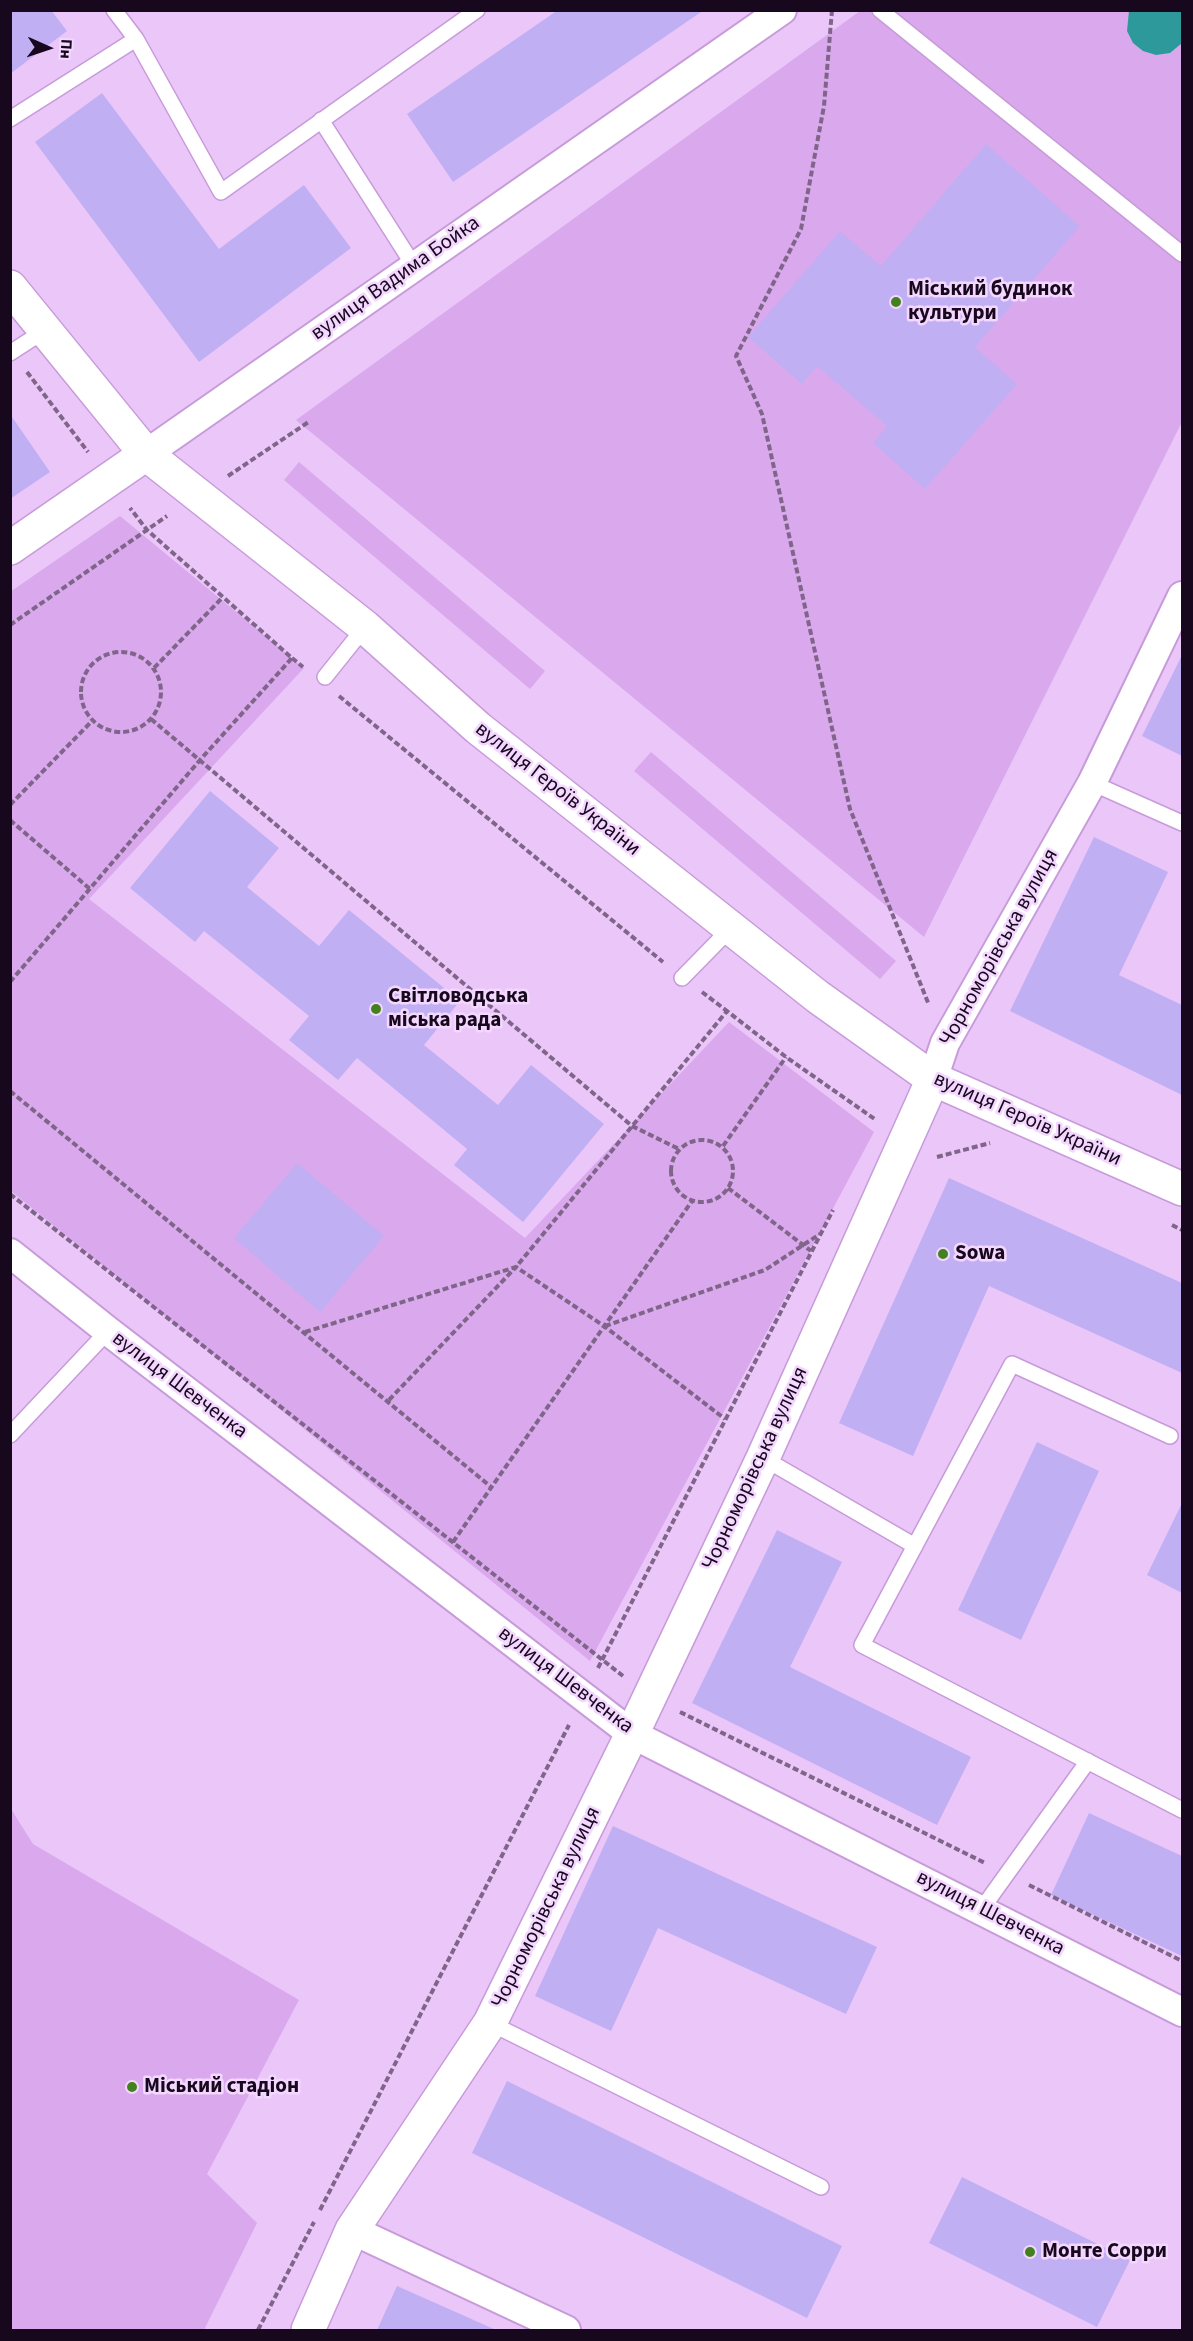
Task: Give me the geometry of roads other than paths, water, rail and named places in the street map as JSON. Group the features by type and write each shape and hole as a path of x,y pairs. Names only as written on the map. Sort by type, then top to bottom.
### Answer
{"street":[{"name":"вулиця Вадима Бойка","path":"10,548 782,10"},
{"name":"вулиця Героїв України","path":"10,287 146,454 365,627 478,728 818,997 933,1079 1182,1189"},
{"name":"Чорноморівська вулиця","path":"308,2331 352,2230 490,2023 632,1734 762,1458 933,1079 945,1043 1092,783 1182,596"},
{"name":"вулиця Шевченка","path":"10,1253 632,1734 1182,2012"},
{"path":"352,2230 566,2331"}],"lane":[{"path":"114,10 136,39 221,192 477,10"},
{"path":"880,10 1182,254"},
{"path":"10,119 136,39"},
{"path":"321,120 414,266"},
{"path":"11,353 44,331"},
{"path":"328,683 365,627"},
{"path":"1092,783 1182,823"},
{"path":"682,978 731,928"},
{"path":"10,1435 108,1331"},
{"path":"1170,1436 1012,1364 862,1645 1182,1810"},
{"path":"762,1458 915,1546"},
{"path":"981,1910 1088,1761"},
{"path":"490,2023 821,2187"}],"place":[{"name":"Міський будинок культури","path":"896,302"},
{"name":"Світловодська міська рада","path":"376,1009"},
{"name":"Sowa","path":"943,1254"},
{"name":"Міський стадіон","path":"132,2087"},
{"name":"Монте Сорри","path":"1030,2252"}]}
